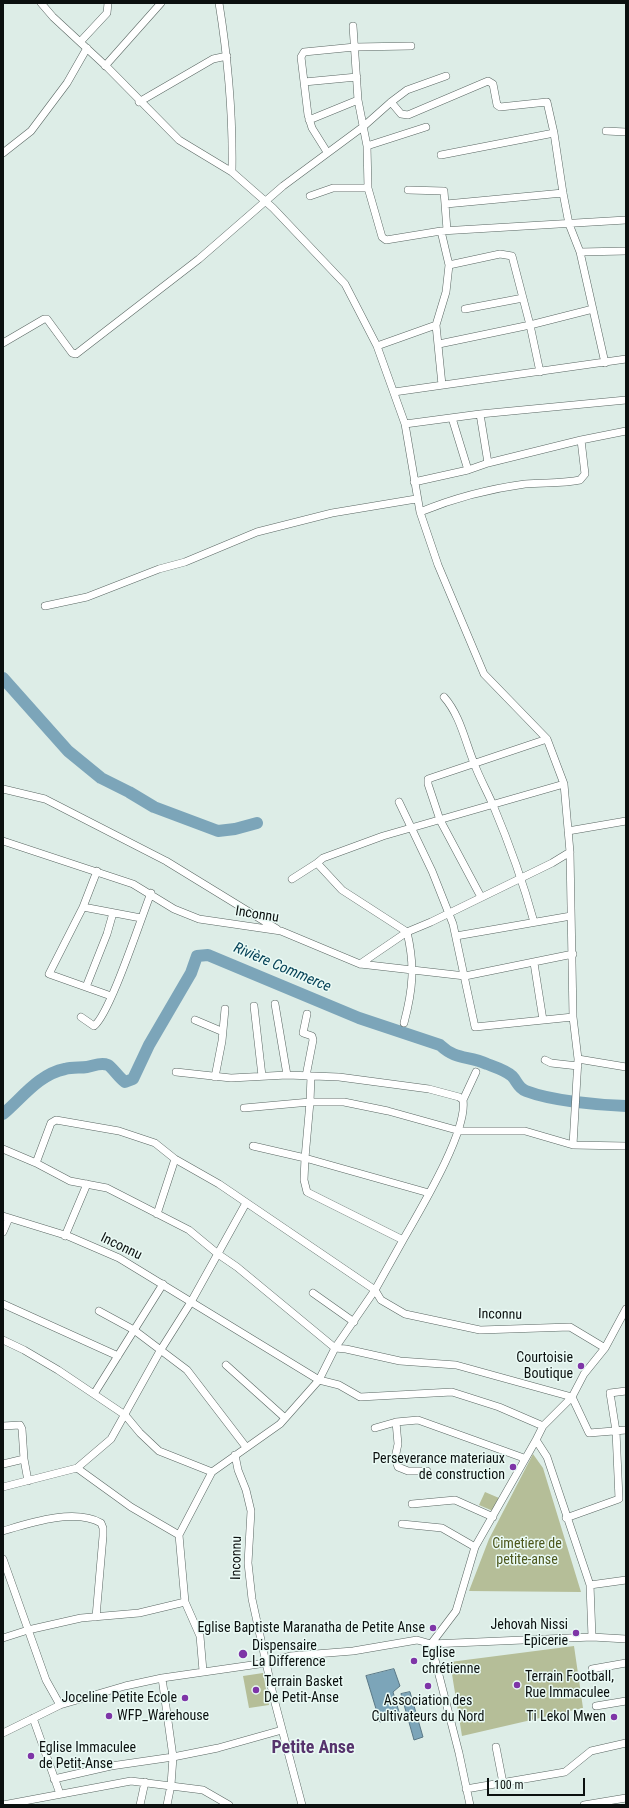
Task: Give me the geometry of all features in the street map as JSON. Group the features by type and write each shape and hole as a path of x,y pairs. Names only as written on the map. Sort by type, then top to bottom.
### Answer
{"street":[{"path":"41,3 53,17 87,48 179,140 232,172 265,201 345,284 377,346 405,424 416,498 420,512 438,565 484,674 547,739 564,784 570,852 573,1017 578,1063 576,1119 573,1145"},
{"path":"80,42 108,13 108,3"},
{"path":"105,66 161,3"},
{"path":"219,3 227,56 232,141 232,172"},
{"path":"353,26 358,100 368,146 368,188 384,238 386,240 444,231 626,220"},
{"path":"327,152 312,128 309,120 301,57 304,52 355,47 411,46"},
{"path":"3,153 31,131 67,83 87,48"},
{"path":"140,102 213,59 227,56"},
{"path":"3,343 44,319 47,319 72,353 76,354 194,264 265,201 327,152 364,126 391,102 417,85 446,76"},
{"path":"304,82 356,77"},
{"path":"391,102 404,116 488,81 493,84 497,105 547,102 554,133 562,193 569,224 580,252 605,363"},
{"path":"309,120 358,100"},
{"path":"368,146 426,127"},
{"path":"606,131 626,132"},
{"path":"441,155 554,133"},
{"path":"310,196 333,188 368,188"},
{"path":"408,190 442,189 446,193 444,231 449,265 446,292 436,325 442,385"},
{"path":"446,204 562,193"},
{"path":"580,252 626,251"},
{"path":"449,265 500,254 510,254 514,260 540,372"},
{"path":"465,309 523,298"},
{"path":"439,344 530,325 593,309"},
{"path":"377,346 436,325"},
{"path":"394,392 626,359"},
{"path":"405,424 480,414 626,400"},
{"path":"480,414 488,463"},
{"path":"452,418 468,470"},
{"path":"414,482 468,470 488,463 581,440 626,431"},
{"path":"420,512 447,501 490,490 526,484 580,480 585,474 581,440"},
{"path":"45,606 87,597 159,569 186,562 212,550 271,528 332,513 416,498"},
{"path":"444,696 462,729 474,764 493,804 521,877 534,922"},
{"path":"481,897 440,820 428,784 428,779 547,739"},
{"path":"292,878 323,858 357,845 564,784"},
{"path":"3,789 45,799 166,861 281,931"},
{"path":"399,802 449,913 456,936 475,1028 573,1017"},
{"path":"568,830 626,822"},
{"name":"Inconnu","path":"3,841 133,884 151,893 174,909 199,919 281,931 360,964 465,976 573,954"},
{"path":"360,964 407,932 449,913 570,852"},
{"path":"317,862 342,890 407,932 411,950 413,971 404,1023"},
{"path":"97,871 83,907 49,974 111,996"},
{"path":"81,1017 94,1026 99,1022 111,996 151,893"},
{"path":"83,907 141,918"},
{"path":"86,987 107,934 113,912"},
{"path":"456,936 571,916"},
{"path":"534,963 543,1020"},
{"path":"275,1004 287,1075"},
{"path":"254,1006 262,1076"},
{"path":"215,1077 222,1041 221,1031 225,1016 225,1009"},
{"path":"307,1014 304,1033 312,1036 313,1040 308,1076 310,1102 304,1180 307,1192 403,1240"},
{"path":"195,1020 221,1031"},
{"path":"545,1060 551,1063 578,1063 626,1067"},
{"path":"176,1072 215,1077 287,1075 339,1077 429,1089 459,1097 463,1100"},
{"path":"203,1671 200,1636 185,1602 179,1535 212,1472 280,1424 319,1380 335,1348 375,1290 429,1193 457,1130 464,1107 463,1100 476,1072"},
{"path":"244,1108 310,1102 351,1104 388,1111 457,1130 525,1131 573,1145 626,1146"},
{"name":"Inconnu","path":"36,1162 51,1124 56,1120 101,1127 138,1137 155,1143 175,1159 219,1184 375,1290 381,1300 405,1314 480,1330 570,1327 605,1348"},
{"path":"253,1146 305,1158 429,1193"},
{"path":"3,1149 36,1162 70,1181 107,1188 189,1230 218,1254 237,1267 335,1348 400,1361 456,1365 572,1397 590,1433 626,1430"},
{"path":"156,1214 175,1159"},
{"path":"65,1236 87,1184"},
{"path":"3,1487 77,1468 111,1439 160,1351 191,1302 246,1203"},
{"name":"Inconnu","path":"3,1232 6,1217 65,1236 119,1258 319,1380 339,1385 360,1397 452,1392 543,1426"},
{"path":"94,1394 163,1284"},
{"path":"313,1293 354,1322"},
{"path":"3,1304 118,1356"},
{"path":"431,1644 456,1611 475,1547 543,1426 572,1397 584,1374 605,1348 626,1308"},
{"path":"99,1311 134,1330 187,1370 246,1447"},
{"path":"3,1340 24,1350 125,1414 140,1433 159,1451 212,1472"},
{"path":"226,1365 285,1418"},
{"path":"566,1518 619,1499 616,1431 610,1393 626,1391"},
{"path":"375,1428 396,1422 418,1420 521,1456 524,1459"},
{"path":"396,1422 398,1444 395,1458 398,1467 408,1471 427,1471"},
{"path":"3,1426 20,1425 22,1429 24,1459 28,1481"},
{"path":"536,1440 547,1457 566,1518 590,1585 592,1637"},
{"name":"Inconnu","path":"235,1455 251,1512 248,1573 253,1604 282,1730 302,1805"},
{"path":"3,1464 24,1459"},
{"path":"77,1468 131,1507 179,1535"},
{"path":"412,1504 455,1500 493,1517"},
{"path":"3,1531 51,1518 87,1519 101,1523 103,1528 103,1536 96,1617"},
{"path":"402,1524 442,1528 475,1547"},
{"path":"4,1562 46,1680 60,1705"},
{"path":"590,1585 626,1580"},
{"path":"3,1638 28,1630 80,1618 139,1613 185,1602"},
{"path":"3,1733 60,1705 125,1686 203,1671 266,1663 290,1656 354,1651 417,1640 431,1644 592,1637 626,1639"},
{"path":"431,1644 459,1753 470,1805"},
{"path":"592,1669 626,1663"},
{"path":"162,1678 173,1757 172,1785 167,1805"},
{"path":"596,1706 626,1700"},
{"path":"33,1718 60,1794"},
{"path":"54,1779 111,1766 173,1757 218,1748 282,1730"},
{"path":"466,1788 565,1772 592,1751 626,1743"},
{"path":"496,1748 503,1782"},
{"path":"3,1804 20,1803 131,1781 203,1790 229,1805"},
{"path":"140,1805 145,1782"},
{"path":"584,1805 626,1798"}],"green space":[{"name":"Cimetiere de petite-anse","path":"533,1454 543,1468 581,1592 469,1591 489,1539"},
{"name":"Cimetiere de petite-anse","path":"485,1492 499,1498 493,1511 479,1505"},
{"name":"Terrain Football, Rue Immaculee","path":"574,1646 583,1708 462,1736 450,1662"},
{"name":"Terrain Basket De Petit-Anse","path":"263,1673 269,1705 249,1708 243,1676"}],"water":[{"path":"394,1669 400,1686 393,1692 400,1715 380,1722 366,1676"},
{"path":"410,1692 423,1737 414,1740 401,1694"}],"waterway":[{"path":"3,678 68,751 101,778 154,807 218,831 235,829 257,823"},
{"name":"Rivière Commerce","path":"3,1114 39,1081 65,1069 105,1064 110,1066 125,1082 133,1079 149,1045 191,973 197,956 208,955 359,1018 440,1045 457,1056 480,1061 500,1069 512,1076 523,1090 562,1100 626,1106"}],"place":[{"name":"Courtoisie Boutique","path":"581,1366"},
{"name":"Perseverance materiaux de construction","path":"513,1467"},
{"name":"Eglise Baptiste Maranatha de Petite Anse","path":"433,1628"},
{"name":"Jehovah Nissi Epicerie","path":"576,1633"},
{"name":"Dispensaire La Difference","path":"243,1654"},
{"name":"Eglise chrétienne","path":"414,1661"},
{"name":"Terrain Football, Rue Immaculee","path":"517,1685"},
{"name":"Association des Cultivateurs du Nord","path":"428,1686"},
{"name":"Terrain Basket De Petit-Anse","path":"256,1690"},
{"name":"Joceline Petite Ecole","path":"185,1698"},
{"name":"WFP_Warehouse","path":"109,1716"},
{"name":"Ti Lekol Mwen","path":"614,1717"},
{"name":"Eglise Immaculee de Petit-Anse","path":"31,1756"}],"district":[{"name":"Petite Anse","path":"313,1748"}]}
